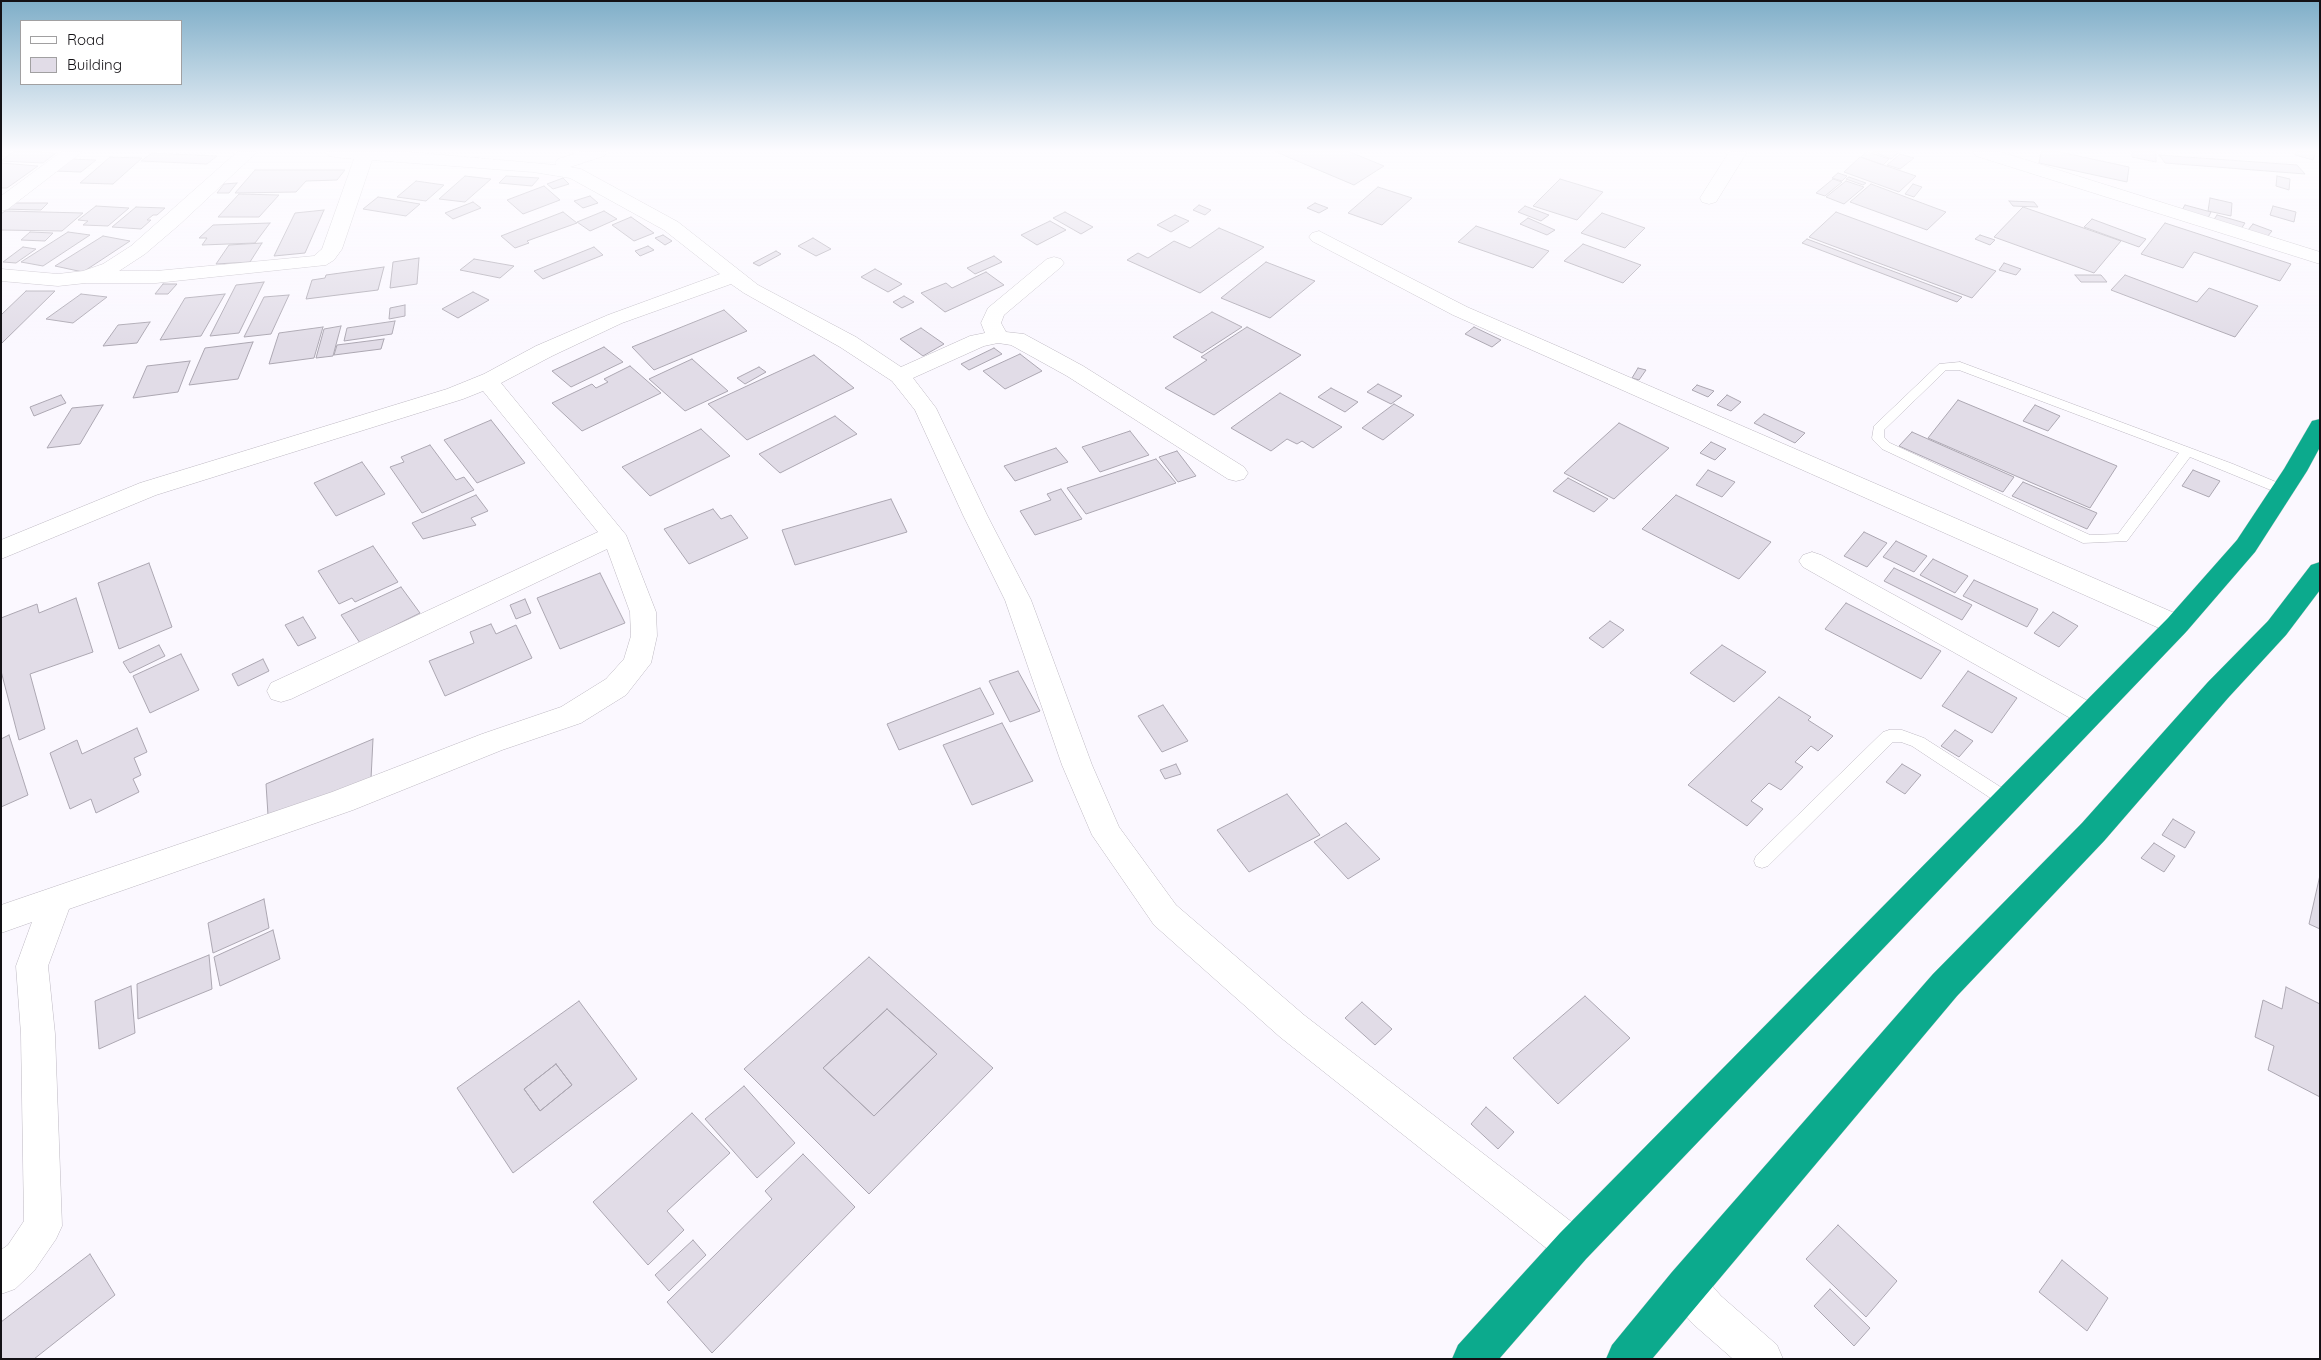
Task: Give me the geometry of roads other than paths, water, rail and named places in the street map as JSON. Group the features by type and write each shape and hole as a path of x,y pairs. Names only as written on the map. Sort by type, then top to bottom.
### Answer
{"highway":[{"path":"1472,1359 1573,1246 2177,625 2246,546 2283,490 2320,426"},
{"path":"1626,1359 1686,1286 1945,985 2093,832 2218,690 2276,628 2320,571"}],"street":[{"path":"86,277 110,268 138,250 177,215"},
{"path":"1,275 58,280 86,277 156,277 319,261 327,256 332,249 344,215"},
{"path":"653,215 671,226 751,289 848,342 900,376 925,408 975,515 1018,600 1077,765 1107,835 1165,915 1292,1026 1573,1246"},
{"path":"2184,215 2320,258"},
{"path":"1319,237 1460,311 2177,625"},
{"path":"998,337 991,323 995,312 1054,263"},
{"path":"1,550 148,489 455,394 486,381 544,350 615,319 734,276"},
{"path":"900,376 978,341 998,337 1016,339 1074,371 1236,472"},
{"path":"1,919 342,801 492,742 571,715 616,687 637,662 644,636 643,612 614,535 486,381"},
{"path":"281,691 614,535"},
{"path":"1812,561 2089,715"},
{"path":"1,1275 21,1258 43,1226 38,1034 32,966 57,899"},
{"path":"1686,1286 1707,1310 1763,1359"}],"lane":[{"path":"2187,452 2122,538 2088,540 1886,446 1878,438 1878,429 1943,367 1960,366 2187,452 2283,490"},
{"path":"1762,861 1889,736 1902,736 1918,742 2007,800"}]}
